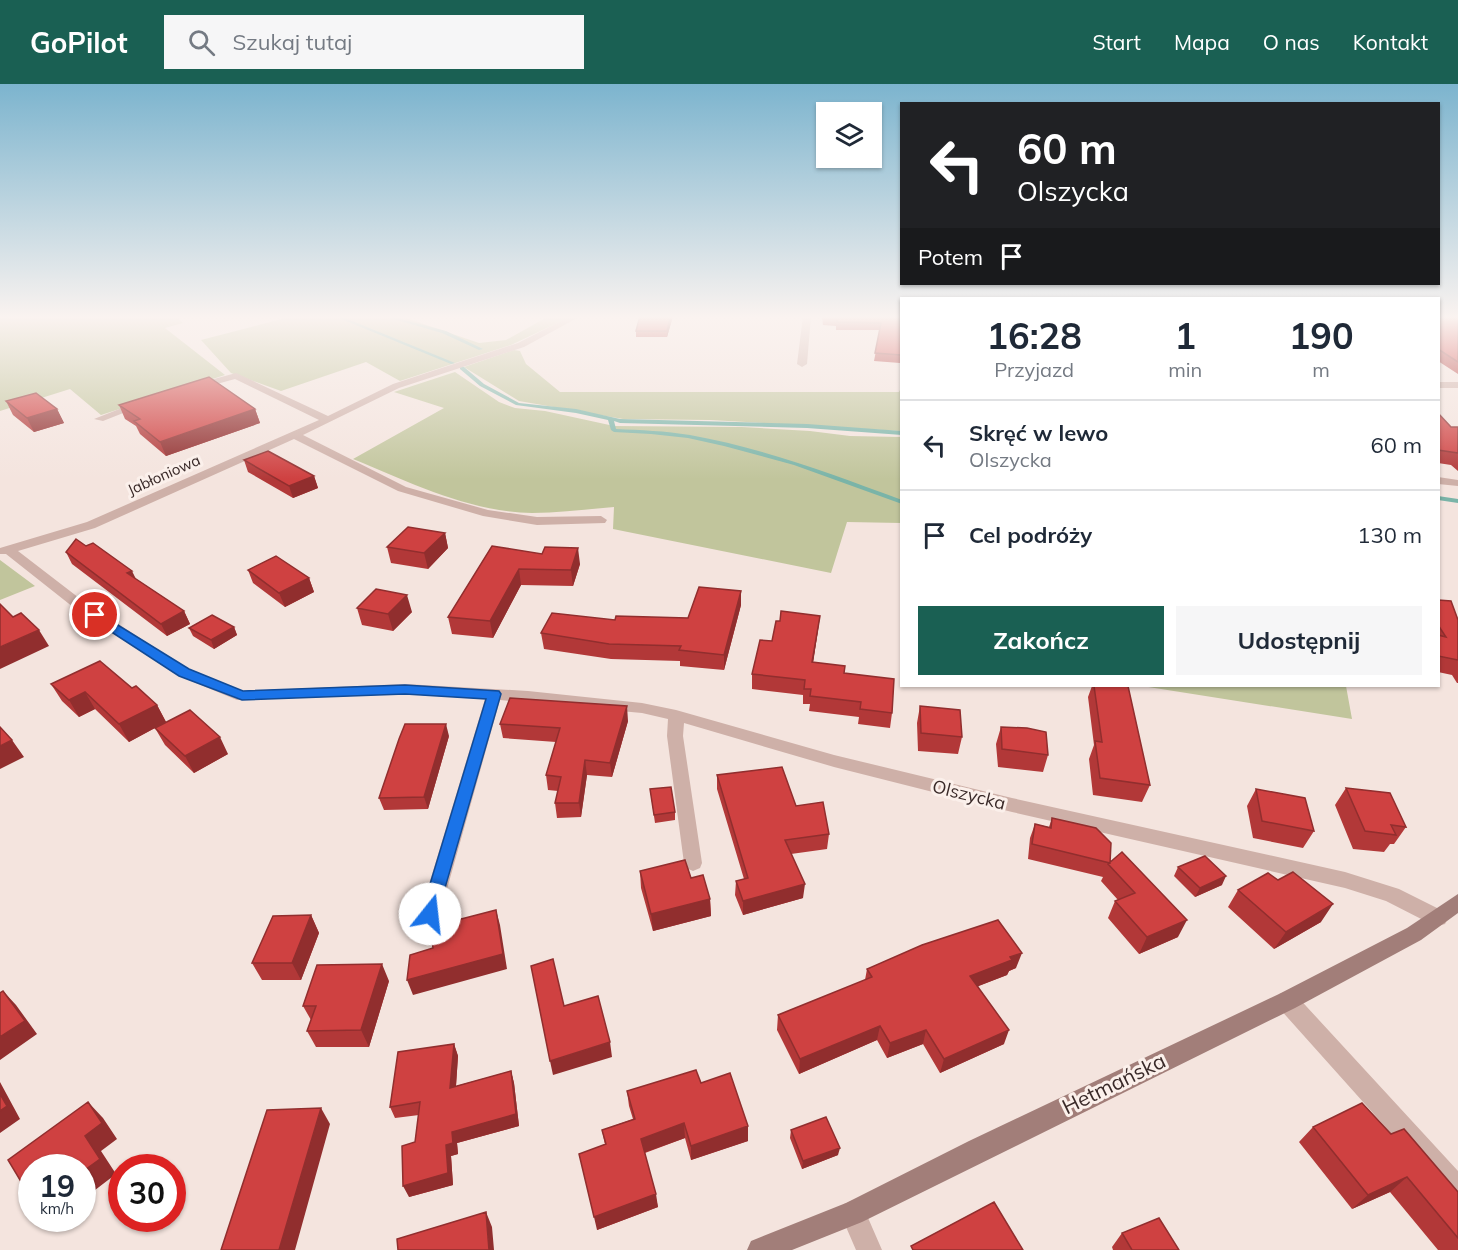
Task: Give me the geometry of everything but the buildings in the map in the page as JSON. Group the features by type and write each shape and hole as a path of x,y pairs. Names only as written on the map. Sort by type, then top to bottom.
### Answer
{"street":[{"name":"Jabłoniowa","path":"5,551 91,525 327,420 396,386 444,370"},
{"path":"180,392 236,376 327,420"},
{"path":"1440,385 1458,385"},
{"path":"99,419 147,402"},
{"path":"292,435 402,489 486,513 537,520 601,520"},
{"path":"1440,480 1458,483"},
{"name":"Olszycka","path":"5,551 78,604 184,673 242,696 405,689 611,703 676,715 856,767 1023,808 1345,880 1392,895 1438,918"},
{"path":"430,914 494,694"},
{"path":"676,715 675,736 693,863"},
{"name":"Hetmańska","path":"760,1250 853,1214 978,1150 1287,1001 1396,945 1458,902"},
{"path":"1287,1001 1458,1189"},
{"path":"853,1214 869,1250"}],"green space":[{"path":"0,370 219,370 225,375 101,415 70,389 0,411"},
{"path":"229,370 341,370 281,391"},
{"path":"381,370 433,370 400,381"},
{"path":"470,370 534,370 560,392 899,392 900,390 900,431 710,420 623,419 519,401"},
{"path":"455,372 499,402 515,408 545,411 614,426 742,427 850,436 900,437 900,523 847,522 831,573 613,529 614,507 532,513 462,502 353,459 444,408 394,392"},
{"path":"0,560 35,586 0,600"},
{"path":"1148,687 1346,687 1352,719"}],"waterway":[{"path":"465,370 482,385 518,404 576,411 610,419"},
{"path":"610,419 620,421 807,426 900,433"},
{"path":"610,419 614,430 651,432 725,444 796,464 900,501"},
{"path":"1440,498 1458,501"}],"route":[{"path":"95,615 184,673 242,696 405,689 494,694 430,914"}]}
